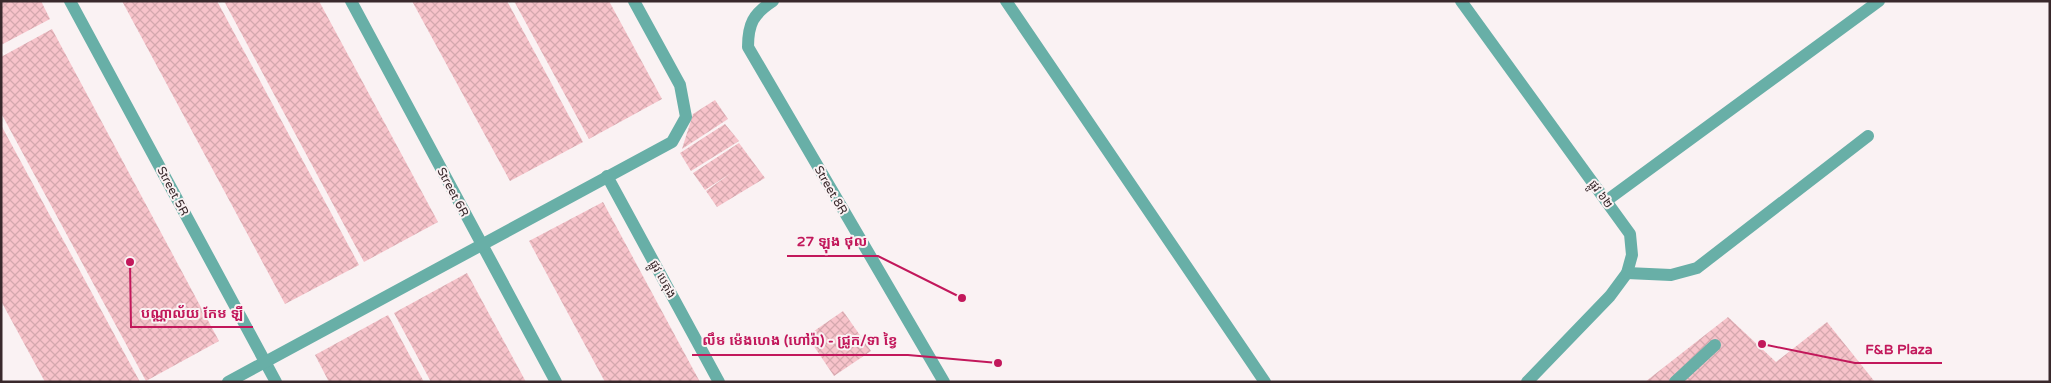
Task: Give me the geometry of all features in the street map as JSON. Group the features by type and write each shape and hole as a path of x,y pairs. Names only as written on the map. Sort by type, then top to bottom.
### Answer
{"street":[{"name":"Street 5R","path":"70,1 276,382"},
{"name":"Street 6R","path":"351,1 556,382"},
{"path":"228,382 481,243 672,142 686,117 680,85 634,1"},
{"name":"Street 8R","path":"774,1 764,8 748,28 748,47 944,382"},
{"path":"1006,1 1265,382"},
{"name":"ផ្លូវ ៦២","path":"1460,1 1630,234 1632,255 1627,273 1610,296 1527,382"},
{"path":"1606,201 1879,1"},
{"path":"1627,273 1672,275 1697,268 1868,136"},
{"name":"ផ្លូវ បេតុង","path":"608,176 720,382"},
{"path":"1675,382 1715,345"}],"building":[{"path":"1,1 41,1 50,19 1,45"},
{"path":"122,1 217,1 359,265 285,304"},
{"path":"224,1 319,1 438,222 364,262"},
{"path":"412,1 507,1 583,142 510,181"},
{"path":"514,1 609,1 662,99 589,139"},
{"path":"52,29 219,341 146,381 1,113 1,57"},
{"path":"715,100 728,119 682,149 693,114"},
{"path":"725,124 739,141 691,171 680,153"},
{"path":"1,125 140,382 45,382 1,301"},
{"path":"739,143 765,178 717,207 706,191 731,173 705,190 693,173"},
{"path":"603,202 700,382 605,382 529,241"},
{"path":"467,273 526,382 431,382 394,313"},
{"path":"843,311 871,351 834,376 807,336"},
{"path":"388,315 424,382 329,382 315,355"},
{"path":"1728,317 1776,362 1827,322 1875,382 1645,382"}],"place":[{"name":"បណ្ណាល័យ កែម ឡី","path":"130,262"},
{"name":"27 ឡុង ថុល","path":"962,298"},
{"name":"F&B Plaza","path":"1762,344"},
{"name":"លឹម ម៉េងហេង (ហៅរ៉ា) - ជ្រូក/ទា ខ្វៃ","path":"998,363"}]}
